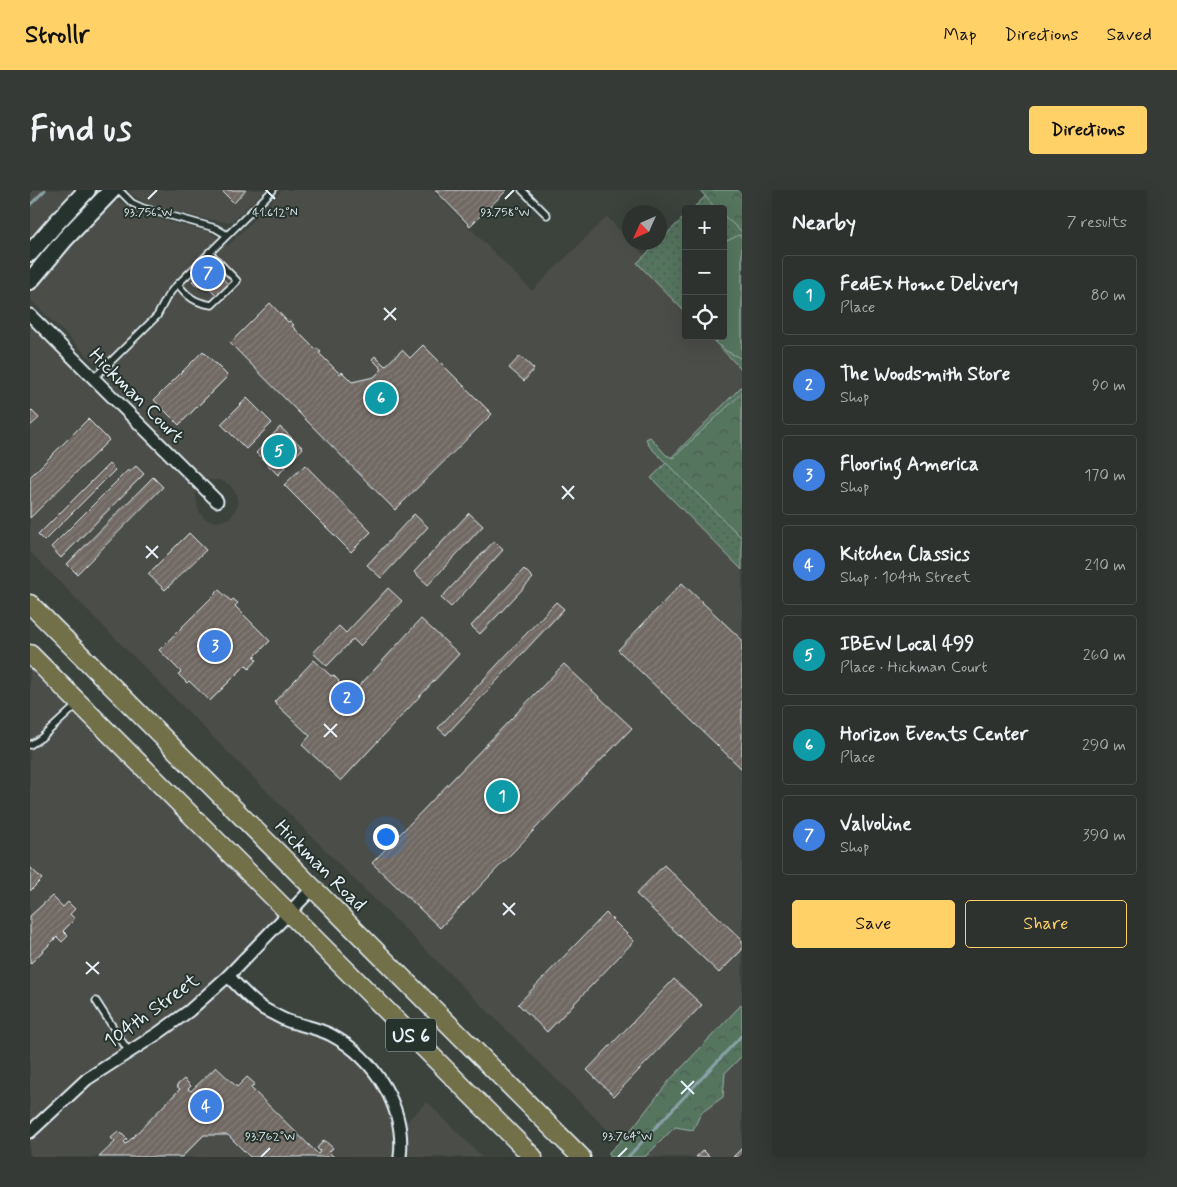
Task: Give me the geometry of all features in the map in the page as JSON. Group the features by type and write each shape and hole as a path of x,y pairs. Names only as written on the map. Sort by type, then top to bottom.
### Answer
{"main road":[{"path":"30,253 87,190"},
{"path":"30,281 65,239 112,190"},
{"name":"Hickman Road","path":"30,604 581,1157"},
{"name":"US 6","path":"30,654 533,1157"}],"street":[{"name":"Hickman Court","path":"30,315 218,501"},
{"name":"104th Street","path":"30,1132 87,1079 188,1011 228,976 313,888"},
{"path":"228,976 263,1008 288,1021 332,1035 358,1053 375,1072 391,1101 400,1129 400,1154"}],"lane":[{"path":"119,190 132,203 143,208 215,228 227,235"},
{"path":"94,378 157,316 167,296 178,284 273,190"},
{"path":"522,190 547,215"},
{"path":"178,284 184,293 200,304 212,305 237,280 209,252"},
{"path":"30,745 79,703"},
{"path":"96,1002 129,1052"}],"shaded area":[{"path":"30,190 79,190 30,244"},
{"path":"130,190 265,190 232,221 227,222 150,205 131,194"},
{"path":"282,190 432,190 532,291 607,217 622,233 622,250 639,250 645,256 638,263 682,309 682,340 713,340 742,370 742,386 651,478 742,570 742,1157 628,1157 631,1153 338,863 30,552 30,325 192,486 196,494 198,510 205,519 217,522 232,516 238,505 236,493 229,484 220,480 210,480 203,477 107,380 97,365 32,301 30,293 31,289 70,244 112,199 123,203 141,215 209,232 228,246"},
{"path":"30,654 289,912 228,975 263,1008 318,1029 375,1072 400,1128 427,1102 482,1157 30,1157"}],"green space":[{"path":"700,190 742,190 742,232 727,219 727,205 713,205"},
{"path":"742,190 742,370 713,340 727,340 727,205 696,205 711,191"},
{"path":"682,219 682,309 637,263 650,250 667,250 667,234"},
{"path":"739,235 742,237 742,359 726,351 715,340 727,340 727,241"},
{"path":"742,386 742,570 651,478"},
{"path":"742,393 742,538 650,447 646,439 650,437 666,455 673,458"},
{"path":"742,1004 742,1056 725,1073 723,1097 701,1113 693,1130 675,1127 645,1157 609,1157 609,1152 627,1135 669,1081"}],"building":[{"path":"221,190 246,190 234,203"},
{"path":"435,190 507,190 470,226"},
{"path":"209,264 229,285 217,296 203,281 197,286 192,281"},
{"path":"270,303 288,322 290,321 294,325 292,326 315,349 317,348 321,352 319,353 340,374 342,372 352,382 374,377 382,369 372,359 375,356 385,366 402,350 410,358 423,345 492,414 395,510 230,343"},
{"path":"203,351 228,376 179,425 154,400"},
{"path":"520,356 534,369 524,381 509,368"},
{"path":"247,398 272,423 246,449 221,424"},
{"path":"30,409 39,418 30,426"},
{"path":"88,419 109,440 30,518 30,477"},
{"path":"280,427 303,448 278,475 256,453"},
{"path":"109,464 115,470 44,541 38,535"},
{"path":"305,465 371,532 351,552 284,485"},
{"path":"136,466 144,474 61,558 51,547 128,470 129,472"},
{"path":"153,477 163,487 77,574 67,564"},
{"path":"469,513 483,526 428,585 414,572"},
{"path":"414,514 428,527 381,578 367,565"},
{"path":"189,533 206,550 165,590 148,574"},
{"path":"494,541 503,550 451,607 441,598"},
{"path":"524,569 533,578 480,634 471,626"},
{"path":"682,583 742,640 742,769 618,650"},
{"path":"388,588 402,601 360,646 353,639 327,666 313,653 339,626 346,633"},
{"path":"219,590 231,601 233,599 238,603 235,606 270,641 254,657 257,660 249,669 246,665 210,701 189,681 187,683 178,674 181,672 159,650"},
{"path":"556,602 564,609 446,735 438,728"},
{"path":"421,619 459,654 341,781 302,745 310,736 274,702 314,660 331,676 333,675 351,695"},
{"path":"564,664 632,728 440,928 372,863"},
{"path":"664,865 742,940 742,950 719,973 636,894"},
{"path":"30,867 42,879 30,891"},
{"path":"52,896 63,907 68,902 75,909 70,914 75,919 63,931 68,936 62,942 57,937 30,964 30,916"},
{"path":"606,913 634,941 547,1032 518,1004"},
{"path":"674,979 702,1005 614,1096 587,1070"},
{"path":"216,1067 237,1087 247,1077 255,1084 251,1088 318,1154 320,1151 317,1148 324,1140 333,1148 329,1152 334,1157 250,1157 228,1135 204,1135 182,1157 99,1157 115,1142 111,1138 119,1131 127,1139 124,1142 126,1144 180,1089 176,1086 184,1079 191,1086 188,1089 191,1091"},
{"path":"742,1148 742,1157 733,1157"},
{"path":"703,1150 710,1157 696,1157"}],"waterway":[{"path":"30,205 45,190"},
{"path":"628,1157 742,1035"}],"place":[{"name":"Valvoline","path":"208,273"},
{"name":"Horizon Events Center","path":"381,398"},
{"name":"IBEW Local 499","path":"279,451"},
{"name":"Flooring America","path":"215,646"},
{"name":"The Woodsmith Store","path":"347,698"},
{"name":"FedEx Home Delivery","path":"502,796"},
{"name":"Kitchen Classics","path":"206,1106"}]}
